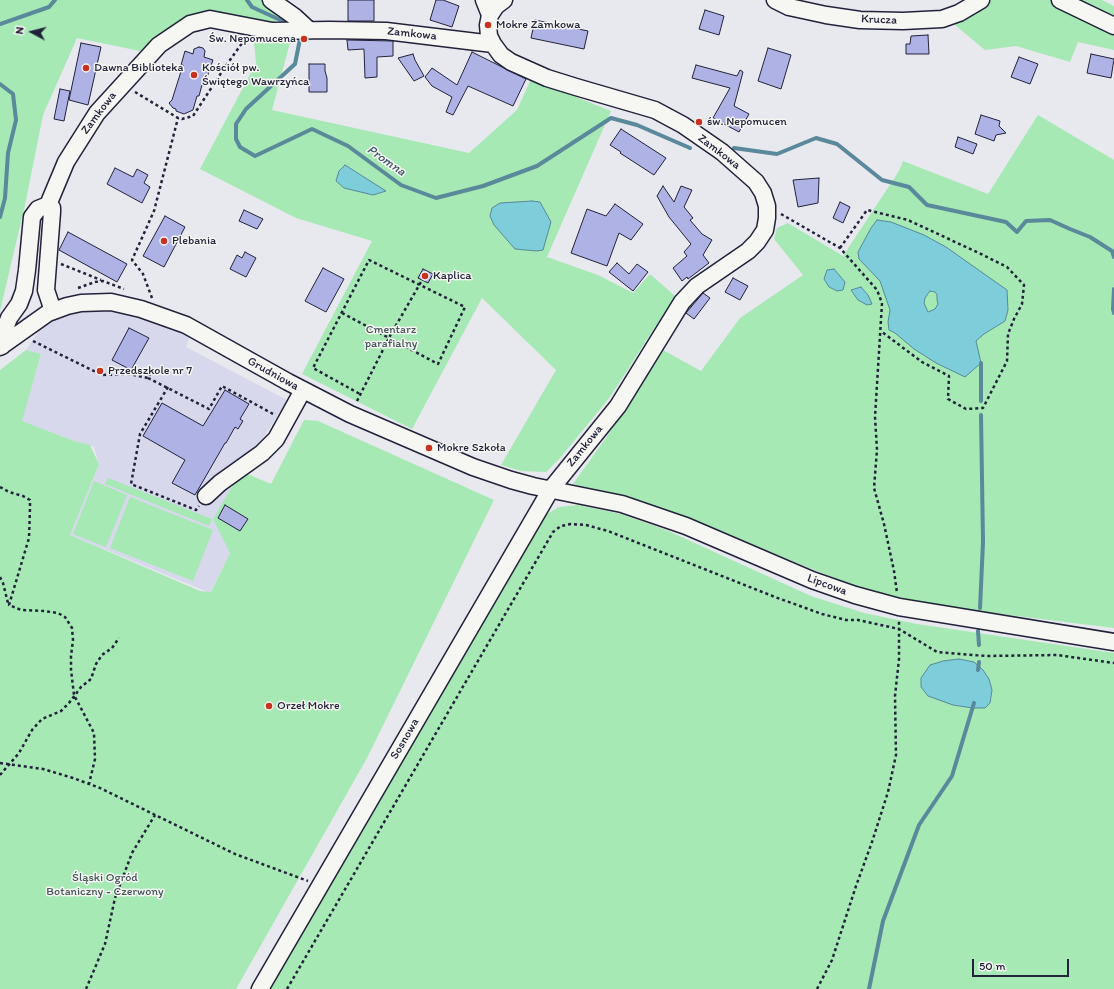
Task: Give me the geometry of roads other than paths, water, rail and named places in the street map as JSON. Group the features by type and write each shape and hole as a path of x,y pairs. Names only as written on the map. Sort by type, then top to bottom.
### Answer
{"street":[{"path":"271,0 295,17 309,30"},
{"path":"484,0 490,15"},
{"path":"492,44 488,26 490,15 496,6 504,0"},
{"name":"Krucza","path":"775,0 789,7 826,15 860,20 903,21 942,19 959,13 982,0"},
{"path":"1060,0 1114,26"},
{"name":"Zamkowa","path":"48,205 60,174 76,145 97,113 126,86 158,45 190,24 210,19 272,31 386,31 492,44 501,55 511,62 547,78 655,110 669,116 722,152 756,182 763,193 767,206 768,218 765,230 758,242 736,260 697,286 682,302 618,406 551,489"},
{"path":"1,347 2,337 9,318 19,304 24,291 32,217 38,209 48,205 52,208 52,212 46,290 53,311"},
{"name":"Grudniowa","path":"1,347 53,311 67,306 81,303 111,302 141,309 186,325 303,390 350,414 473,467 511,480 551,489"},
{"path":"206,496 220,483 262,453 276,439 303,390"},
{"name":"Lipcowa","path":"551,489 622,504 686,526 812,580 855,595 899,607 1114,642"},
{"name":"Sosnowa","path":"260,989 551,489"}],"water":[{"path":"345,165 386,191 373,195 344,188 336,181 339,171"},
{"path":"540,202 551,222 543,250 537,251 515,249 494,225 490,216 492,208 500,203"},
{"path":"877,220 891,222 924,235 946,247 1007,290 1008,310 1005,321 984,334 976,341 981,363 965,377 936,363 889,330 888,322 890,310 880,281 859,259 858,252","holes":["930,291 935,292 937,295 938,304 935,309 928,312 924,303 925,298"]},
{"path":"834,269 845,282 843,290 837,291 829,287 824,279 827,270"},
{"path":"861,287 868,295 872,304 867,305 858,300 851,290"},
{"path":"959,659 974,662 983,670 989,679 992,690 990,703 985,708 953,705 928,696 921,687 921,678 930,665 943,661"}],"waterway":[{"name":"Promna","path":"0,24 49,7 55,0"},
{"name":"Promna","path":"247,0 252,7 289,24"},
{"name":"Promna","path":"300,39 295,64 246,109 236,124 236,139 240,147 255,156 312,129 348,146 401,185 436,198 483,186 537,166 611,118 637,125 690,148"},
{"path":"0,84 13,94 16,120 8,153 5,198 0,217"},
{"path":"734,148 777,154 816,138 837,144 882,180 909,187 927,205 1006,222 1017,232 1026,221 1050,220 1090,237 1112,251 1114,257"},
{"path":"1114,289 1114,313"},
{"path":"981,363 981,401"},
{"path":"980,608 983,542 981,415"},
{"path":"978,631 979,645"},
{"path":"978,670 979,662"},
{"path":"869,989 883,921 919,825 952,776 974,703"}],"place":[{"name":"Mokre Zamkowa","path":"488,25"},
{"name":"Św. Nepomucena","path":"304,39"},
{"name":"Dawna Biblioteka","path":"86,68"},
{"name":"Kościół pw. Świętego Wawrzyńca","path":"194,75"},
{"name":"św. Nepomucen","path":"699,122"},
{"name":"Plebania","path":"164,241"},
{"name":"Kaplica","path":"425,276"},
{"name":"Przedszkole nr 7","path":"100,371"},
{"name":"Mokre Szkoła","path":"429,448"},
{"name":"Orzeł Mokre","path":"269,706"}],"park label":[{"name":"Cmentarz parafialny","path":"391,337"},
{"name":"Śląski Ogród Botaniczny - Czerwony","path":"105,885"}]}
